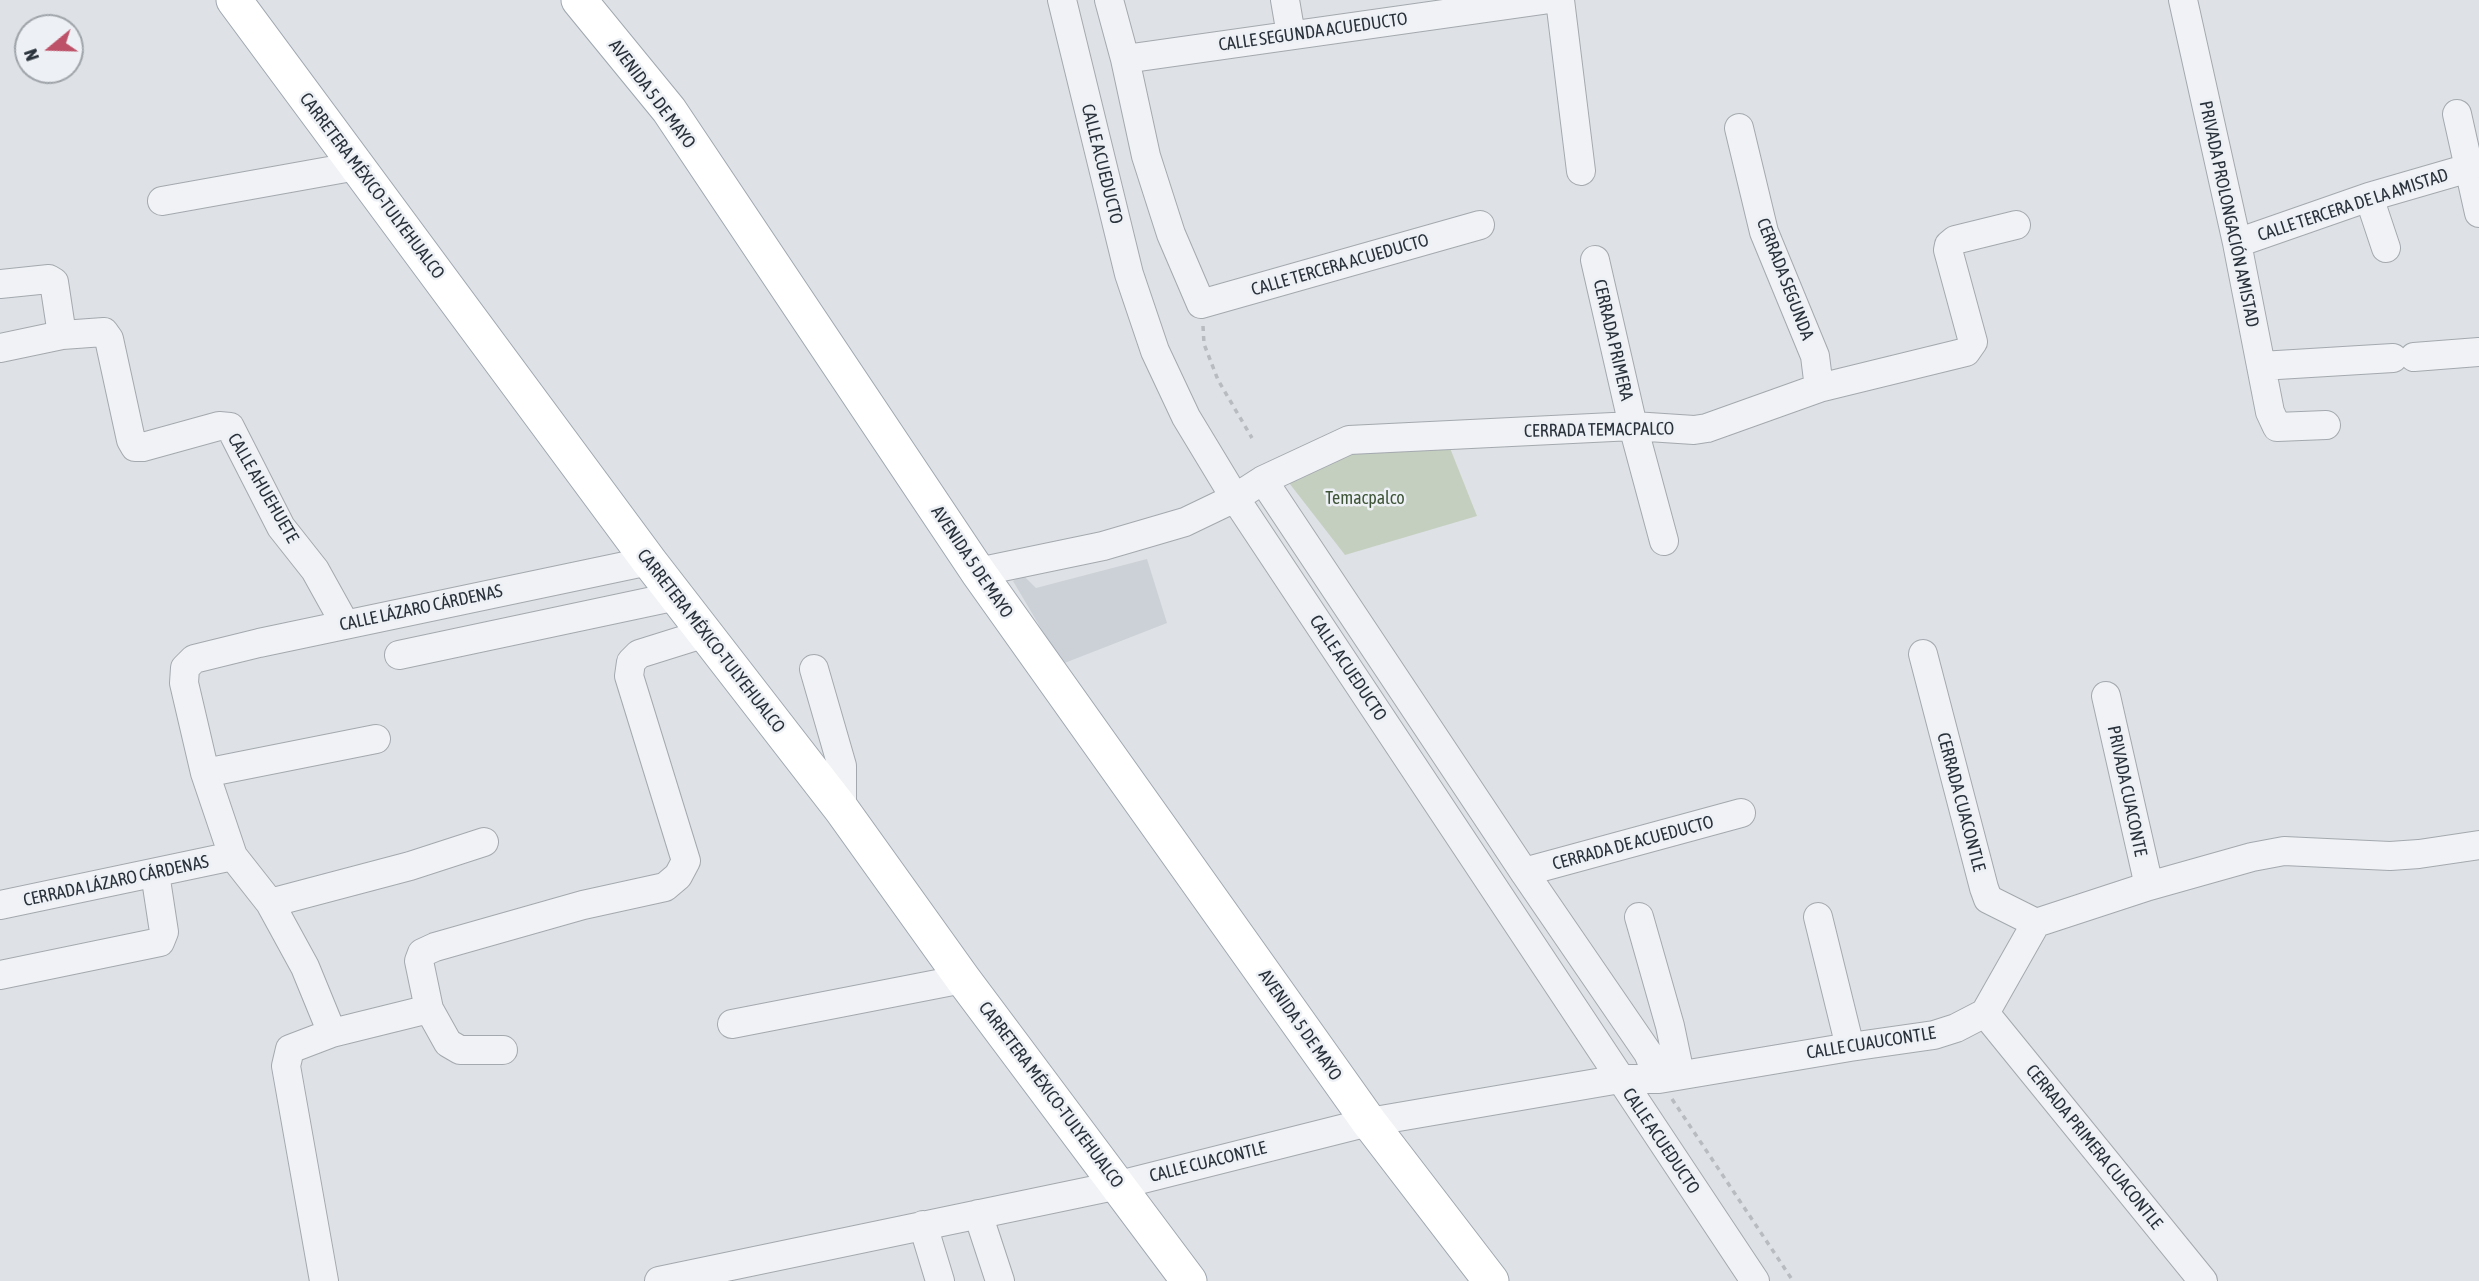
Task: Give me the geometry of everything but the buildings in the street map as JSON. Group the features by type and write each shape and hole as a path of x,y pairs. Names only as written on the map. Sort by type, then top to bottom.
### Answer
{"main road":[{"name":"CARRETERA MÉXICO-TULYEHUALCO","path":"234,0 649,561 842,810 963,979 1189,1281"},
{"name":"AVENIDA 5 DE MAYO","path":"579,0 669,110 978,572 1368,1122 1491,1281"}],"street":[{"name":"CALLE ACUEDUCTO","path":"1062,0 1129,274 1155,351 1186,417 1235,498 1755,1281"},
{"path":"1109,0 1146,156 1171,234 1201,304"},
{"path":"1285,0 1291,35"},
{"name":"CALLE SEGUNDA ACUEDUCTO","path":"1125,59 1543,0"},
{"path":"1560,0 1581,171"},
{"name":"PRIVADA PROLONGACIÓN AMISTAD","path":"2183,0 2237,243 2270,412 2277,427 2326,425"},
{"name":"CALLE TERCERA DE LA AMISTAD","path":"2457,114 2479,213"},
{"name":"CERRADA SEGUNDA","path":"1739,128 1764,232 1815,356 1819,388"},
{"path":"162,201 357,166"},
{"name":"CALLE TERCERA DE LA AMISTAD","path":"2237,243 2369,197 2469,168"},
{"path":"2369,197 2386,248"},
{"name":"CALLE TERCERA ACUEDUCTO","path":"1201,304 1480,225"},
{"name":"CERRADA TEMACPALCO","path":"978,572 1115,542 1185,522 1235,498 1263,480 1349,440 1633,426 1694,430 1707,428 1819,388 1966,352 1973,342 1948,250 1949,245 1955,240 2016,225"},
{"name":"CERRADA PRIMERA","path":"1595,260 1633,426 1664,541"},
{"path":"0,284 49,279 54,282 62,335 0,348"},
{"name":"CALLE AHUEHUETE","path":"62,335 104,332 109,339 131,440 135,447 219,426 230,427 281,527 315,570 345,624"},
{"path":"2261,366 2479,352"},
{"name":"CALLE ACUEDUCTO","path":"1263,480 1524,872 1648,1053 1670,1077"},
{"name":"CALLE LÁZARO CÁRDENAS","path":"205,773 184,684 185,668 194,659 345,624 649,561"},
{"path":"399,655 677,596"},
{"path":"503,1050 460,1050 447,1043 429,1010 418,961 422,953 435,947 583,905 665,887 678,876 686,861 629,676 631,662 639,654 706,633"},
{"name":"CERRADA CUACONTLE","path":"1923,654 1988,899 2036,923"},
{"path":"814,669 842,766 842,810"},
{"name":"PRIVADA CUACONTE","path":"2106,696 2148,886"},
{"path":"332,1033 305,967 270,903 233,856 205,773 376,739"},
{"name":"CERRADA DE ACUEDUCTO","path":"1524,872 1741,813"},
{"path":"270,903 410,866 484,842"},
{"path":"1985,1013 2036,923 2148,886 2252,857 2284,851 2390,856 2479,845"},
{"name":"CERRADA LÁZARO CÁRDENAS","path":"0,905 233,856"},
{"path":"0,975 160,942 164,932 155,873"},
{"path":"1639,917 1670,1026 1670,1077"},
{"path":"1818,918 1850,1047"},
{"path":"732,1024 963,979"},
{"path":"324,1281 286,1066 290,1049 332,1033 429,1010"},
{"name":"CALLE CUAUCONTLE","path":"1368,1122 1620,1079 1670,1077 1934,1035 1956,1028 1985,1013"},
{"name":"CERRADA PRIMERA CUACONTLE","path":"1985,1013 2203,1281"},
{"name":"CALLE CUACONTLE","path":"659,1281 1119,1185 1368,1122"},
{"path":"978,1214 1000,1281"},
{"path":"923,1225 940,1281"}],"path":[{"path":"1201,304 1204,344 1218,380 1252,438"},
{"name":"CALLE ACUEDUCTO","path":"1670,1077 1793,1281"}],"shaded area":[{"path":"1147,559 1167,623 1062,664 1013,581 1023,575 1036,588"}],"green space":[{"name":"Temacpalco","path":"1448,443 1477,516 1345,555 1286,479 1350,449"}]}
